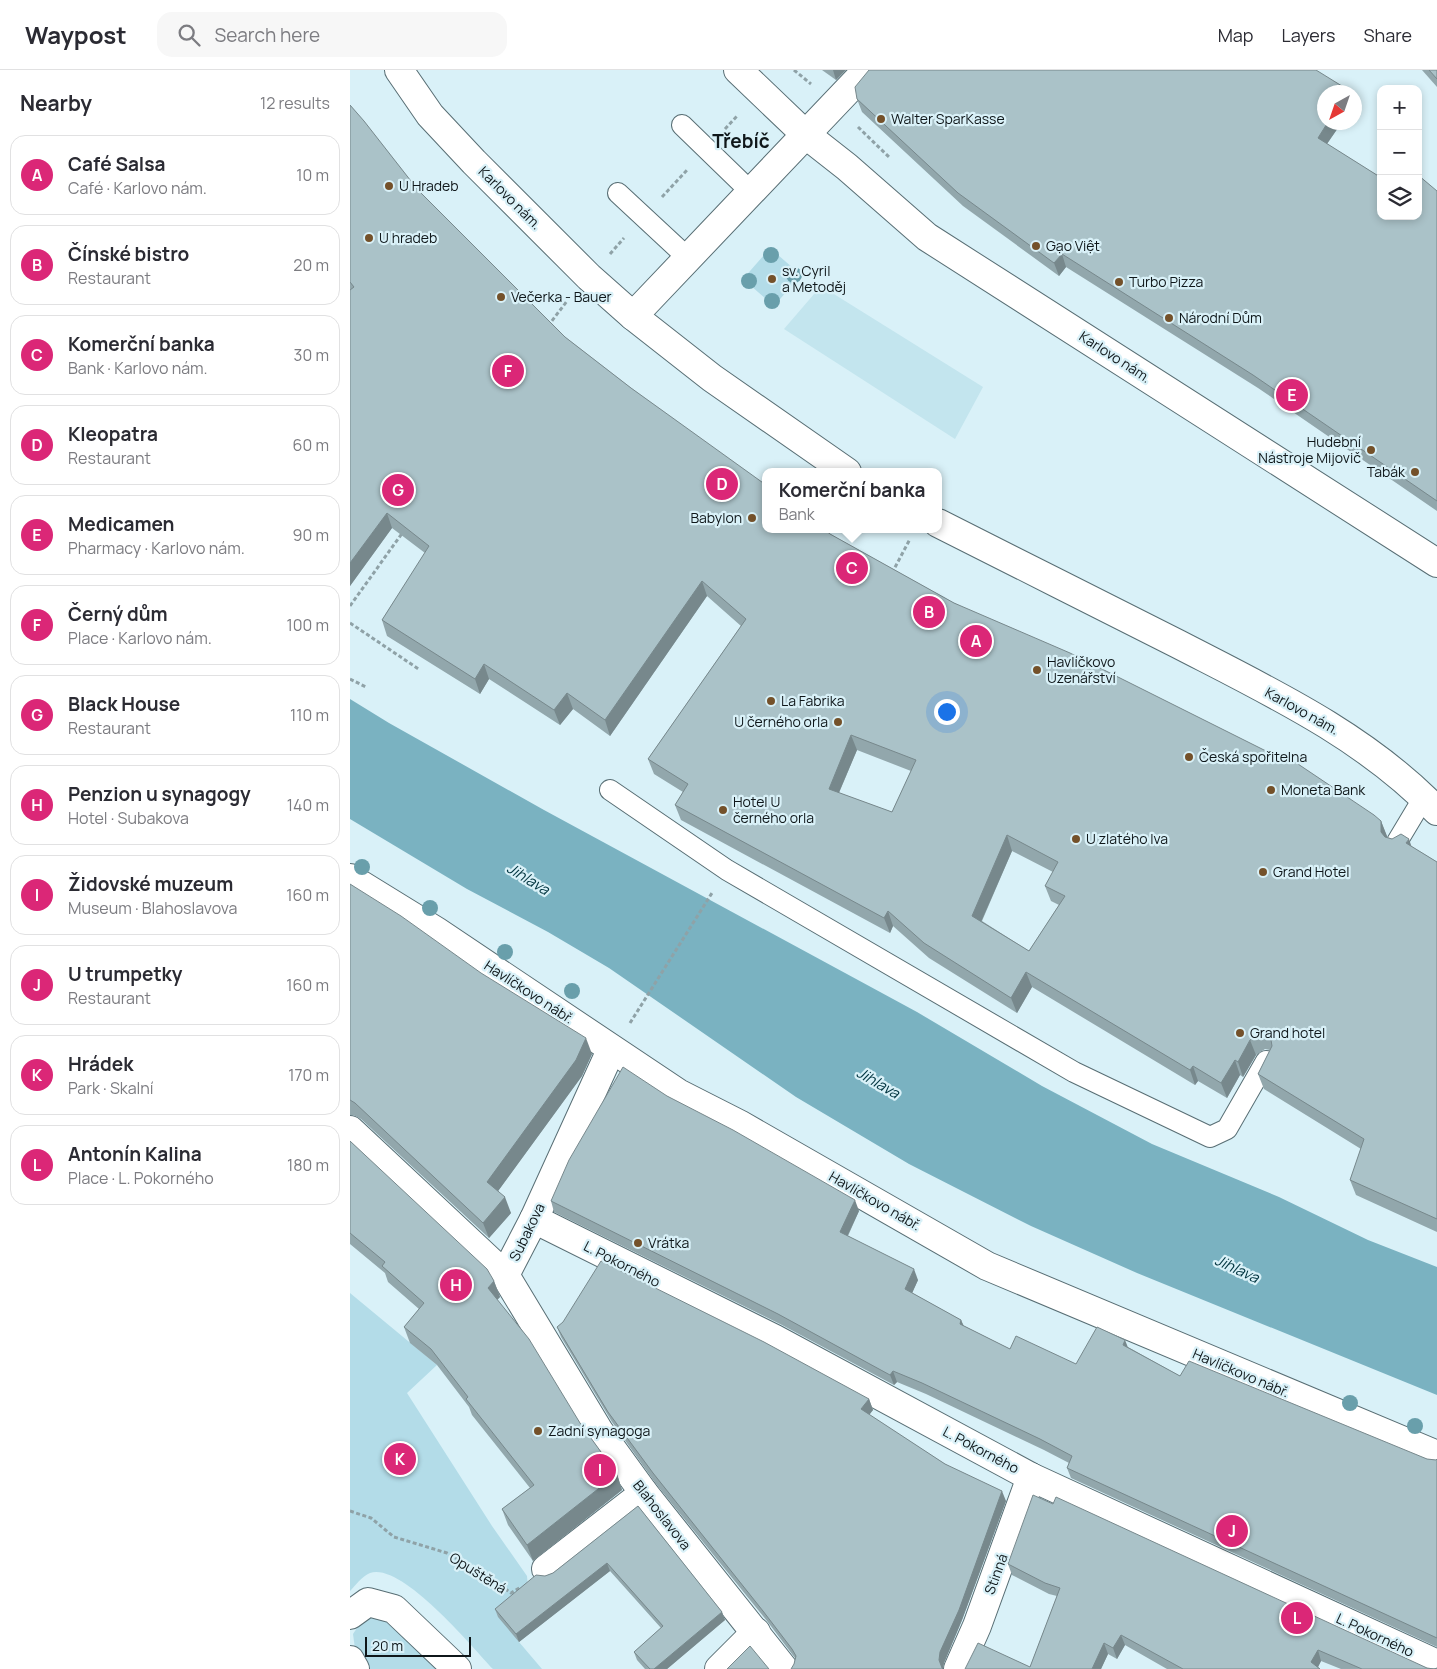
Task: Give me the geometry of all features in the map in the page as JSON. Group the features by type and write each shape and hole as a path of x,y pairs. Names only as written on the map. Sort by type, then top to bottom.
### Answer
{"street":[{"name":"Karlovo nám.","path":"399,70 430,115 474,162 589,277 633,316 712,378 841,468"},
{"name":"Karlovo nám.","path":"738,70 805,134 927,237 1437,563"},
{"path":"633,316 867,70"},
{"name":"Karlovo nám.","path":"942,525 1205,658 1338,730 1378,758 1430,804"},
{"name":"Havlíčkovo nábř.","path":"350,878 452,941 582,1028 618,1040 678,1093 739,1124 987,1266 1437,1455"},
{"name":"Subakova","path":"350,1130 505,1275 534,1219 618,1040"},
{"name":"L. Pokorného","path":"534,1219 775,1340 1031,1477 1437,1664"},
{"name":"Blahoslavova","path":"505,1275 599,1430 644,1493 784,1669"},
{"name":"Stinná","path":"958,1669 977,1626 1031,1477"},
{"path":"546,1569 644,1493"},
{"path":"350,1615 368,1602 394,1609 457,1669"},
{"path":"719,1669 756,1632"},
{"path":"350,1660 355,1669"}],"lane":[{"path":"682,125 750,191"},
{"path":"618,193 688,258"},
{"path":"610,790 727,870 1074,1072 1210,1137 1227,1129 1266,1061"},
{"path":"1397,842 1430,804"}],"path":[{"path":"656,204 692,164"},
{"path":"609,255 626,236"},
{"path":"546,329 562,306"},
{"path":"350,606 408,526"},
{"path":"889,578 912,536"},
{"path":"350,623 420,670"},
{"path":"350,679 366,686"},
{"path":"618,1040 727,870"},
{"name":"Opuštěná","path":"350,1511 371,1518 394,1537 447,1553 512,1593 546,1569"}],"shaded area":[{"path":"770,248 801,275 774,306 743,279"},
{"path":"821,286 983,387 955,439 784,329"},
{"path":"350,1293 437,1365 407,1393 492,1526 527,1576 528,1587 519,1642 542,1669 493,1669 436,1609 400,1580 384,1573 367,1574 350,1591"},
{"path":"376,1614 402,1626 443,1669 361,1669 357,1663 353,1634 361,1622"}],"water":[{"name":"Jihlava","path":"350,699 544,810 917,1012 1042,1086 1152,1144 1279,1197 1368,1240 1437,1267 1437,1395 1137,1273 1031,1226 909,1164 796,1097 609,968 548,932 467,889 350,819"}],"building":[{"path":"869,70 1316,70 1340,85 1317,85 1317,130 1323,130 1318,138 1377,175 1377,220 1422,220 1422,178 1437,191 1437,501 1253,375 1062,254 1054,263 958,193 857,99 855,87"},
{"path":"1429,70 1437,70 1437,79"},
{"path":"350,105 418,190 565,337 631,388 762,482 762,533 829,533 954,603 1070,653 1276,756 1277,754 1293,764 1295,762 1374,815 1381,821 1381,832 1385,837 1392,839 1401,834 1409,839 1406,843 1437,862 1437,1219 1350,1180 1364,1139 1258,1074 1272,1046 1271,1040 1266,1035 1260,1034 1250,1040 1238,1062 1235,1060 1221,1083 1193,1066 1190,1070 1026,972 1011,998 924,943 888,911 884,918 675,805 688,784 648,759 746,619 702,581 605,720 567,693 554,710 484,664 475,679 382,620 429,546 387,513 350,563 350,290 354,287 350,282","holes":["851,735 916,760 892,812 829,789","1007,835 1058,862 1045,886 1065,896 1029,951 972,916"]},
{"path":"350,884 401,916 481,973 586,1038 576,1060 487,1182 505,1197 483,1223 350,1100"},
{"path":"623,1067 667,1096 733,1130 855,1200 840,1232 914,1269 905,1289 961,1320 960,1324 1010,1349 1016,1336 1076,1364 1097,1327 1125,1340 1123,1345 1180,1376 1189,1361 1427,1459 1437,1459 1437,1638 1067,1468 1072,1456 1040,1439 922,1383 893,1371 890,1375 778,1314 551,1201 569,1160"},
{"path":"350,1141 487,1269 494,1281 488,1288 529,1339 580,1423 617,1474 527,1545 502,1509 534,1485 466,1399 468,1397 431,1349 404,1327 424,1303 382,1266 385,1262 350,1233"},
{"path":"601,1261 764,1342 869,1399 861,1409 945,1464 1002,1491 959,1610 940,1652 939,1660 943,1669 791,1669 796,1656 792,1649 653,1473 608,1412 557,1327 563,1322"},
{"path":"1033,1495 1053,1504 1056,1497 1427,1668 1434,1669 1362,1669 1318,1650 1311,1662 1320,1669 1183,1669 1121,1635 1113,1648 1104,1643 1092,1669 965,1669 978,1643 1030,1667 1060,1588 1045,1583 1008,1564"},
{"path":"638,1506 722,1612 654,1669 650,1669 634,1652 663,1626 607,1563 516,1634 495,1609 536,1575 545,1576 553,1573"},
{"path":"750,1646 769,1669 727,1669"}],"place":[{"name":"Walter SparKasse","path":"881,119"},
{"name":"U Hradeb","path":"389,186"},
{"name":"U hradeb","path":"369,238"},
{"name":"Gạo Việt","path":"1036,246"},
{"name":"sv. Cyril a Metoděj","path":"772,279"},
{"name":"Turbo Pizza","path":"1119,282"},
{"name":"Večerka - Bauer","path":"501,297"},
{"name":"Národní Dům","path":"1169,318"},
{"name":"Černý dům","path":"508,371"},
{"name":"Medicamen","path":"1292,395"},
{"name":"Hudební Nástroje Mijovič","path":"1371,450"},
{"name":"Tabák","path":"1415,472"},
{"name":"Kleopatra","path":"722,484"},
{"name":"Black House","path":"398,490"},
{"name":"Babylon","path":"752,518"},
{"name":"Komerční banka","path":"852,568"},
{"name":"Čínské bistro","path":"929,612"},
{"name":"Café Salsa","path":"976,641"},
{"name":"Havlíčkovo Uzenářství","path":"1037,670"},
{"name":"La Fabrika","path":"771,701"},
{"name":"U černého orla","path":"838,722"},
{"name":"Česká spořitelna","path":"1189,757"},
{"name":"Moneta Bank","path":"1271,790"},
{"name":"Hotel U černého orla","path":"723,810"},
{"name":"U zlatého lva","path":"1076,839"},
{"name":"Grand Hotel","path":"1263,872"},
{"name":"Grand hotel","path":"1240,1033"},
{"name":"Vrátka","path":"638,1243"},
{"name":"Penzion u synagogy","path":"456,1285"},
{"name":"Zadní synagoga","path":"538,1431"},
{"name":"Hrádek","path":"400,1459"},
{"name":"Židovské muzeum","path":"600,1470"},
{"name":"U trumpetky","path":"1232,1531"},
{"name":"Antonín Kalina","path":"1297,1618"}],"district":[{"name":"Třebíč","path":"741,141"}]}
